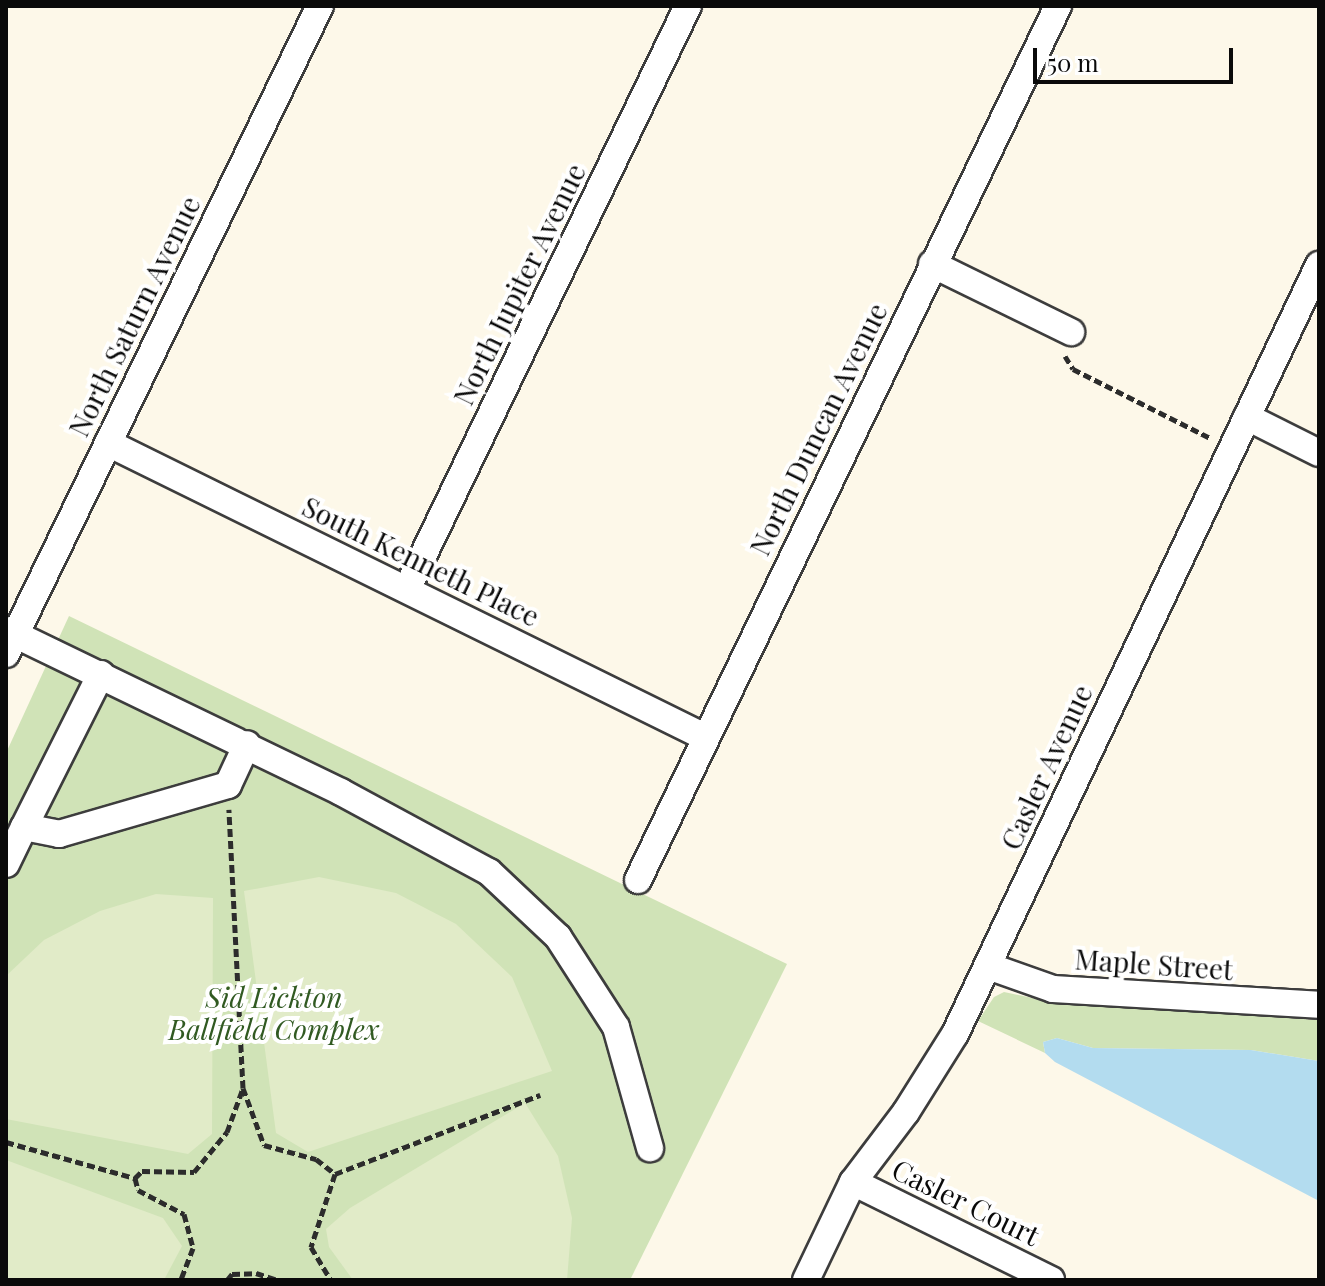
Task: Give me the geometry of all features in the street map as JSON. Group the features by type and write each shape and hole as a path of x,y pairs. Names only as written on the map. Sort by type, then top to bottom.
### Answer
{"street":[{"name":"North Saturn Avenue","path":"9,639 108,443 320,6"},
{"name":"North Jupiter Avenue","path":"407,589 688,6"},
{"name":"North Duncan Avenue","path":"638,880 1058,6"},
{"path":"932,264 1071,332"},
{"name":"Casler Avenue","path":"806,1280 853,1182 915,1099 988,966 1319,265"},
{"path":"1247,417 1319,453"},
{"name":"South Kenneth Place","path":"108,443 705,737"},
{"path":"9,639 101,674 247,744 489,872 558,937 616,1027 650,1148"},
{"path":"6,864 101,674"},
{"path":"24,827 59,834 228,785 247,744"},
{"name":"Maple Street","path":"988,966 1053,989 1319,1005"},
{"name":"Casler Court","path":"853,1182 1051,1280"}],"path":[{"path":"1071,332 1065,360 1073,369 1210,438"},
{"path":"228,785 243,1088 264,1145 316,1159 335,1174"},
{"path":"135,1178 142,1171 194,1172 227,1132 243,1088"},
{"path":"335,1174 540,1095"},
{"path":"6,1142 135,1178"},
{"path":"331,1280 311,1247 335,1174"},
{"path":"135,1178 138,1190 184,1214 193,1248 181,1280"},
{"path":"227,1280 232,1274 256,1273 278,1280"}],"green space":[{"name":"Sid Lickton Ballfield Complex","path":"69,616 787,964 630,1280 6,1280 6,753"},
{"path":"319,877 396,893 456,924 512,977 552,1071 308,1152 276,1133 244,891"},
{"path":"156,894 213,898 212,1134 188,1154 6,1119 6,976 44,940 100,911"},
{"path":"1004,992 1052,1002 1319,1020 1319,1061 1251,1050 1093,1048 1057,1038 1043,1042 1045,1053 978,1021 994,997"},
{"path":"525,1103 558,1156 572,1218 567,1280 353,1280 329,1247 326,1229 350,1208"},
{"path":"6,1160 163,1218 182,1246 164,1280 6,1280"}],"water":[{"path":"1057,1038 1093,1048 1251,1050 1319,1061 1319,1201 1055,1062 1045,1053 1043,1042"}]}
